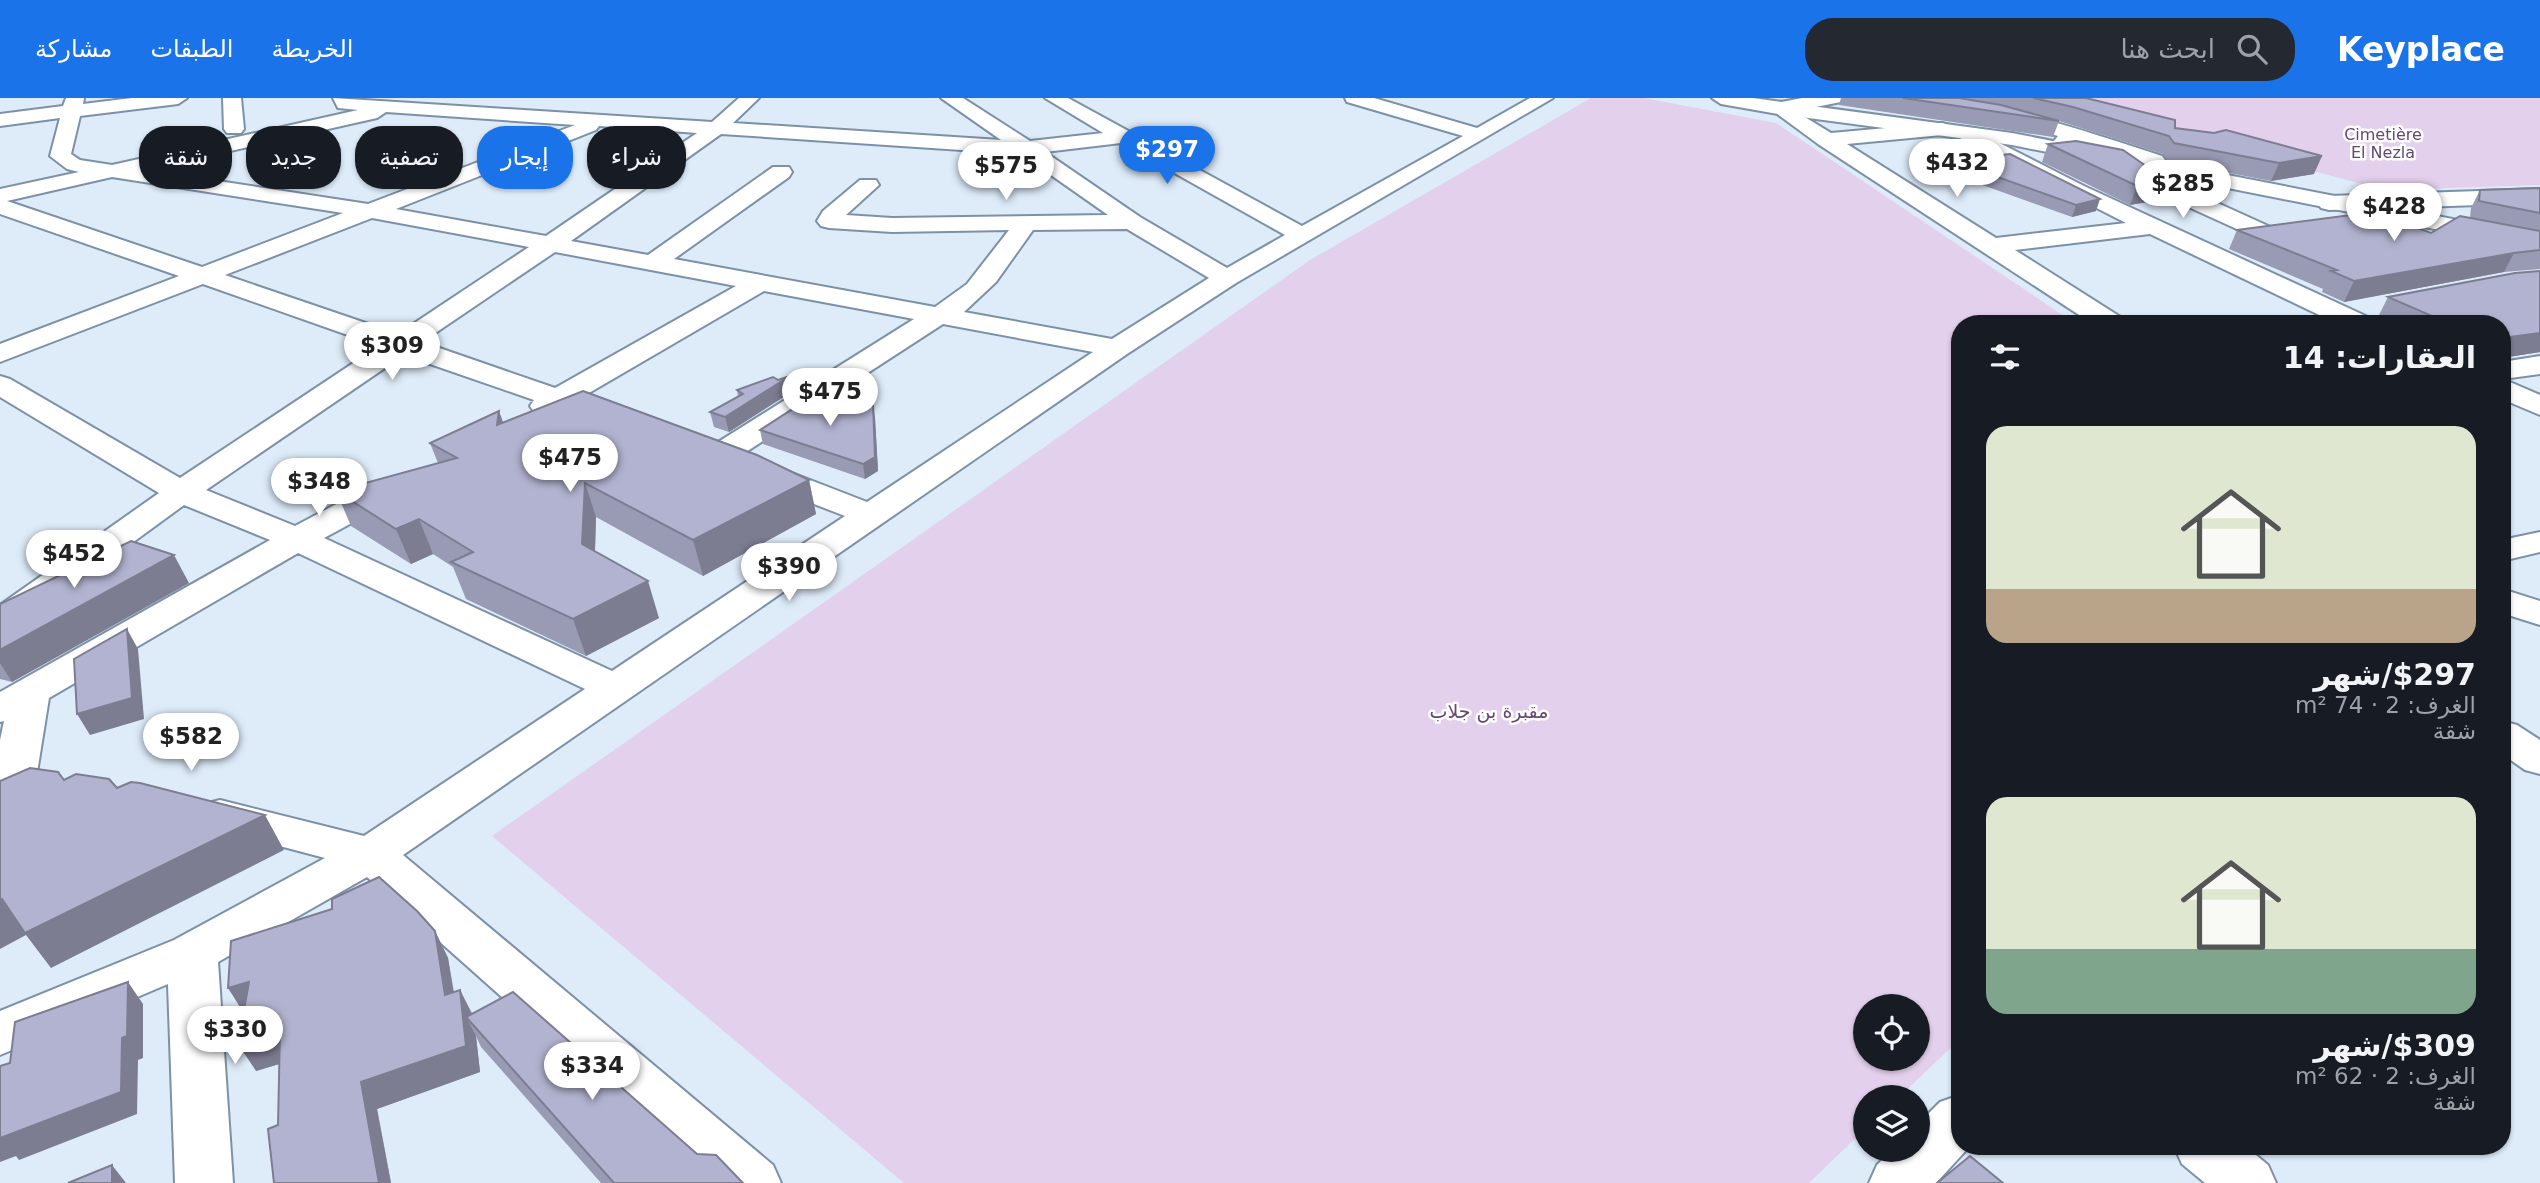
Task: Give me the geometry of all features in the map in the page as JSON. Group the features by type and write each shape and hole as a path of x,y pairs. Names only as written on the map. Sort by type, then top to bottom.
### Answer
{"street":[{"path":"0,120 73,104 178,98"},
{"path":"232,98 234,129"},
{"path":"0,181 234,129 343,101 374,98"},
{"path":"0,196 437,98"},
{"path":"0,622 181,492 550,245 715,129 750,98"},
{"path":"950,98 1132,222 1227,278"},
{"path":"1054,98 1301,235"},
{"path":"1354,98 1478,134"},
{"path":"0,1034 192,953 372,854 1117,348 1227,278 1544,98"},
{"path":"1721,98 1954,131 2065,140 2160,162 2173,172"},
{"path":"1778,108 1834,98"},
{"path":"1912,98 1998,114 2125,162 2332,214 2400,216 2540,243"},
{"path":"343,101 599,122 1026,148 1123,138"},
{"path":"73,104 60,156 74,165 371,211 1117,348"},
{"path":"1778,108 2098,315"},
{"path":"0,354 599,122"},
{"path":"1825,140 1954,131 2152,227 2357,315"},
{"path":"2125,162 2159,185 2269,234"},
{"path":"654,262 781,172"},
{"path":"868,186 831,216 829,221 879,225 1132,222"},
{"path":"2332,214 2441,200 2540,196"},
{"path":"2441,200 2454,218 2469,228"},
{"path":"0,206 632,425"},
{"path":"869,514 705,451 936,316 953,309 995,267 1026,224"},
{"path":"1990,246 2152,227"},
{"path":"2192,244 2295,231"},
{"path":"523,417 759,282"},
{"path":"2511,370 2540,365"},
{"path":"0,386 181,492 297,539 617,689"},
{"path":"2511,392 2540,406"},
{"path":"23,781 15,700 297,539 416,475"},
{"path":"2511,549 2540,542"},
{"path":"2511,603 2540,614"},
{"path":"2511,740 2540,760"},
{"path":"187,806 372,854 752,1183"},
{"path":"192,953 204,1183"},
{"path":"1898,1183 1951,1128"},
{"path":"2213,1155 2247,1183"}],"green space":[{"name":"مقبرة بن جلاب","path":"1591,98 1644,98 1776,123 2063,315 1951,315 1951,1048 1930,1068 1930,994 1853,994 1853,1071 1926,1071 1912,1085 1853,1085 1853,1141 1809,1183 904,1183 492,836 1310,260"},
{"name":"Cimetière El Nezla","path":"2036,98 2540,98 2540,185 2385,190"}],"building":[{"path":"1903,98 1959,98 2001,105 2059,121"},
{"path":"2033,98 2086,98 2175,120 2175,128 2214,133 2226,130 2322,156 2279,163 2174,143 2169,136"},
{"path":"2076,141 2123,150 2171,180 2137,186 2048,144"},
{"path":"2010,154 2100,199 2076,205 1964,165 1994,162 1982,157"},
{"path":"2540,188 2540,213 2479,201 2480,190"},
{"path":"2374,212 2431,233 2460,216 2540,231 2540,250 2354,281 2331,271 2337,270 2237,230"},
{"path":"2540,271 2540,333 2511,337 2511,315 2429,315 2388,297 2515,273"},
{"path":"790,376 725,417 710,412 743,394 737,390 773,377 778,380"},
{"path":"583,391 757,455 809,480 693,540 585,483 582,544 648,581 573,619 451,562 473,552 419,519 396,529 336,491 457,458 430,443 499,411 497,425"},
{"path":"819,392 832,399 831,408 873,404 875,457 863,464 760,430"},
{"path":"131,541 174,555 0,650 0,604"},
{"path":"127,629 132,698 77,714 74,659"},
{"path":"30,768 58,772 64,780 76,774 109,779 117,788 131,782 140,783 265,815 25,933 2,899 0,901 0,781"},
{"path":"379,877 435,931 445,995 460,990 466,1046 361,1082 379,1183 274,1183 268,1129 278,1125 280,1032 238,1044 249,982 228,988 231,941 332,909 332,899"},
{"path":"128,982 127,1036 122,1038 121,1092 0,1138 0,1066 10,1063 15,1022"},
{"path":"513,992 697,1154 716,1155 743,1183 614,1183 466,1017"},
{"path":"1970,1156 2003,1183 1937,1183"},
{"path":"112,1165 112,1183 68,1183"}]}
